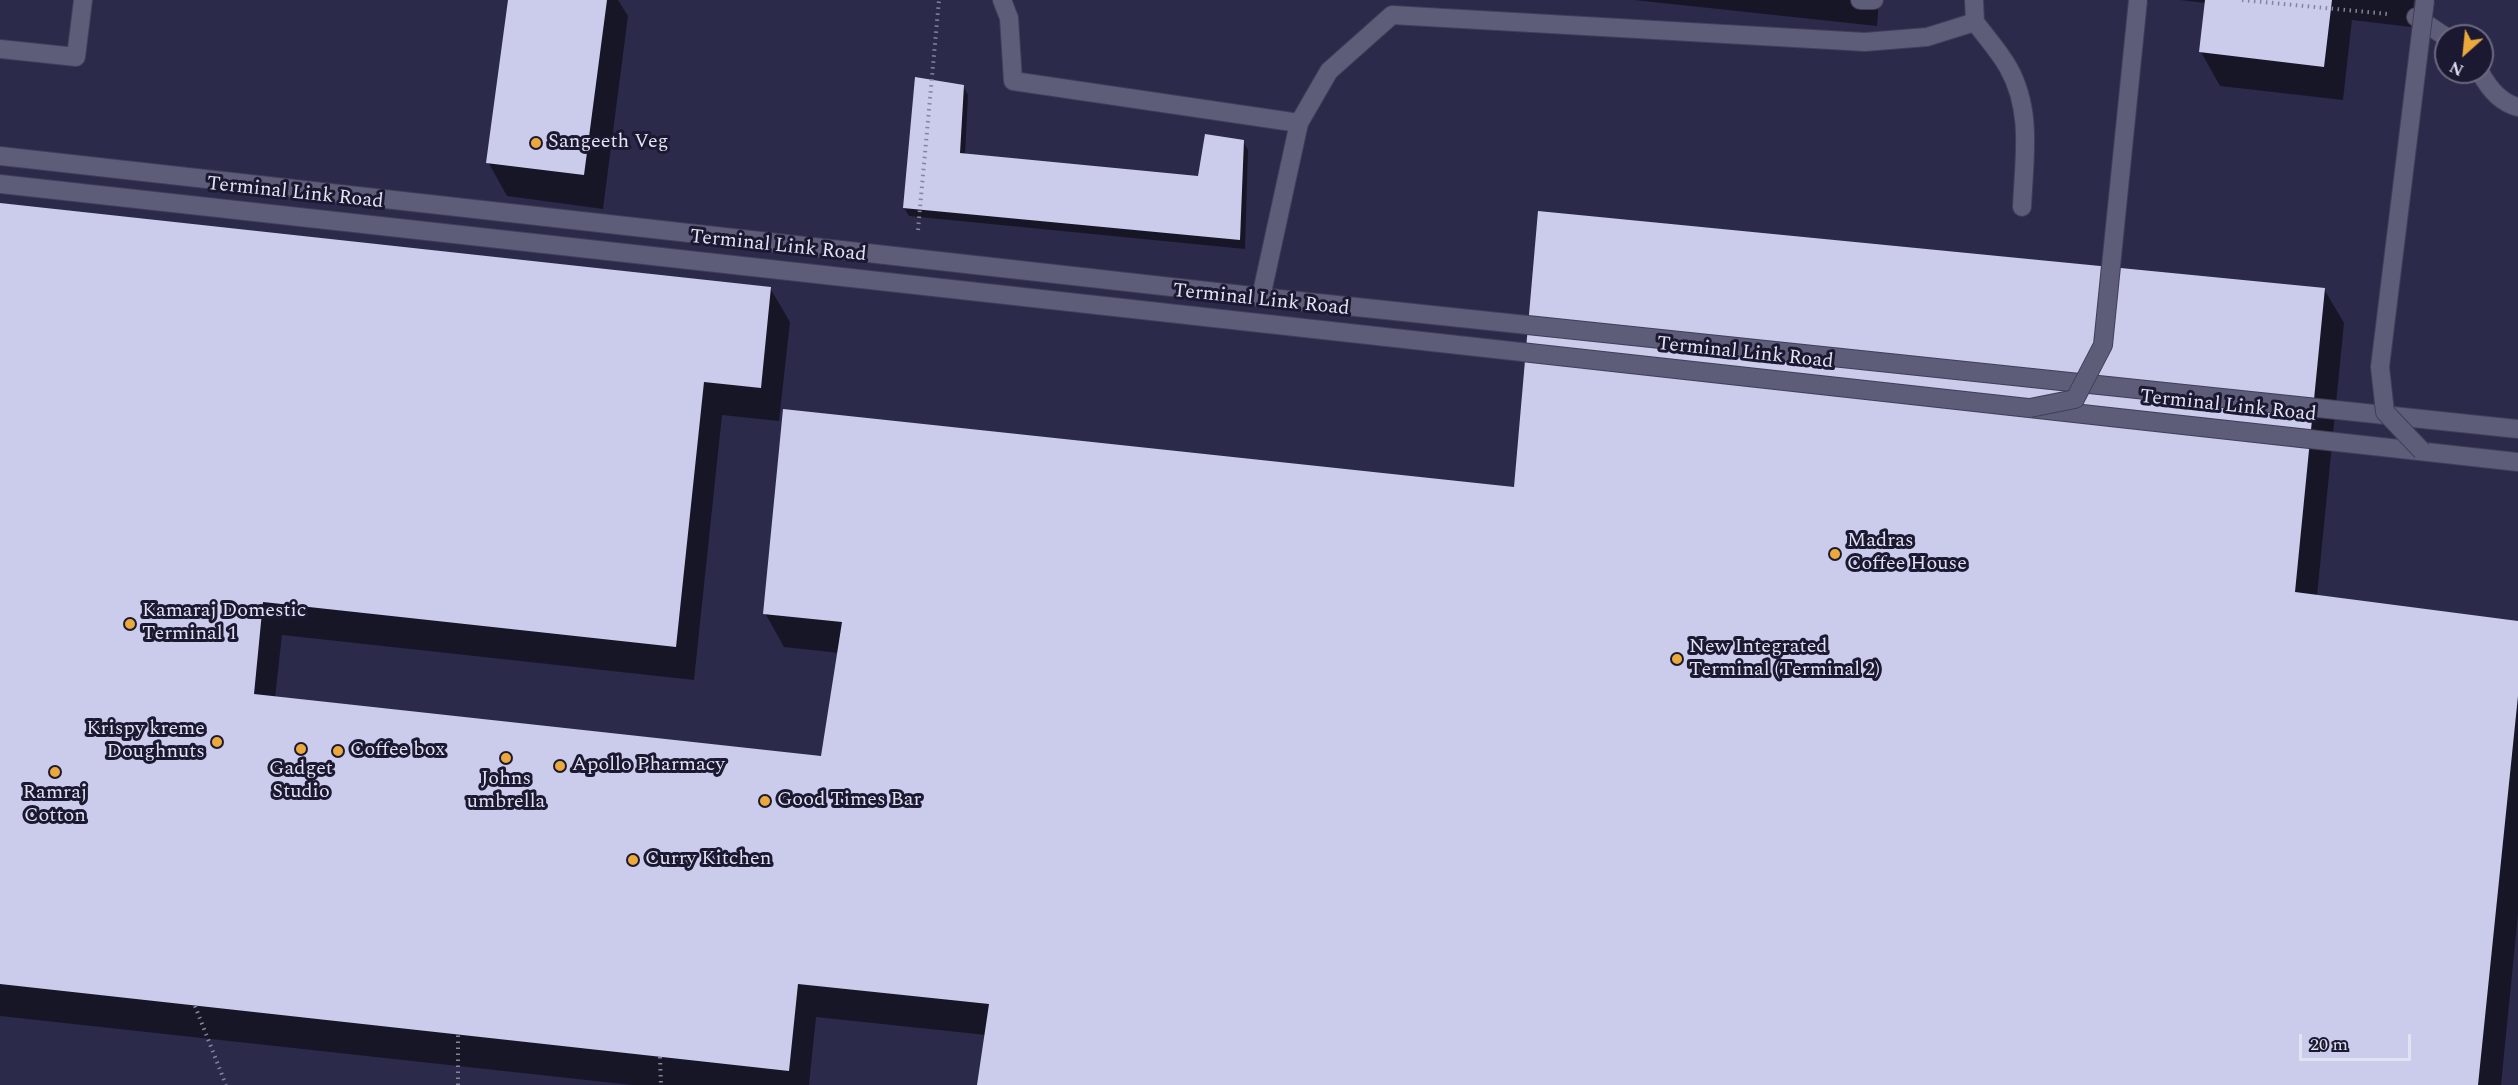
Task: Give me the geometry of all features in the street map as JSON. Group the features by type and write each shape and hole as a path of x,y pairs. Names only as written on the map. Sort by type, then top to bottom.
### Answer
{"street":[{"path":"0,49 76,57 83,0"},
{"path":"1002,0 1009,18 1013,81 1299,123"},
{"path":"1860,0 1874,0"},
{"path":"1974,0 1975,22 2008,66 2020,95 2026,120 2022,207"},
{"path":"2030,408 2075,399 2103,345 2138,0"},
{"path":"2422,451 2385,412 2380,368 2425,0"},
{"path":"1260,297 1299,123 1329,71 1392,15 1865,42 1927,37 1975,22"},
{"path":"2416,17 2434,29"},
{"path":"2486,84 2488,88 2518,107"},
{"name":"Terminal Link Road","path":"0,156 1260,297 2518,429"},
{"name":"Terminal Link Road","path":"0,184 2518,462"}],"path":[{"path":"915,258 939,0"},
{"path":"2242,0 2416,17"},
{"path":"195,1006 226,1085"},
{"path":"458,1035 458,1085"},
{"path":"660,1057 661,1085"}],"shaded area":[{"path":"0,0 2518,0 2518,1085 0,1085"}],"building":[{"path":"508,0 607,0 584,175 486,163"},
{"path":"2205,0 2332,0 2324,67 2199,52"},
{"path":"915,77 964,85 960,153 1198,176 1205,134 1244,140 1240,240 903,208"},
{"name":"New Integrated Terminal (Terminal 2)","path":"0,203 771,287 761,388 704,382 676,647 263,602 254,694 821,756 842,622 763,614 783,409 1514,487 1538,211 2325,288 2295,592 2518,621 2518,696 2478,1085 977,1085 989,1004 798,984 789,1071 0,984"}],"place":[{"name":"Sangeeth Veg","path":"536,143"},
{"name":"Madras Coffee House","path":"1835,554"},
{"name":"Kamaraj Domestic Terminal 1","path":"130,624"},
{"name":"New Integrated Terminal (Terminal 2)","path":"1677,659"},
{"name":"Krispy kreme Doughnuts","path":"217,742"},
{"name":"Gadget Studio","path":"301,749"},
{"name":"Coffee box","path":"338,751"},
{"name":"Johns umbrella","path":"506,758"},
{"name":"Apollo Pharmacy","path":"560,766"},
{"name":"Ramraj Cotton","path":"55,772"},
{"name":"Good Times Bar","path":"765,801"},
{"name":"Curry Kitchen","path":"633,860"}]}
